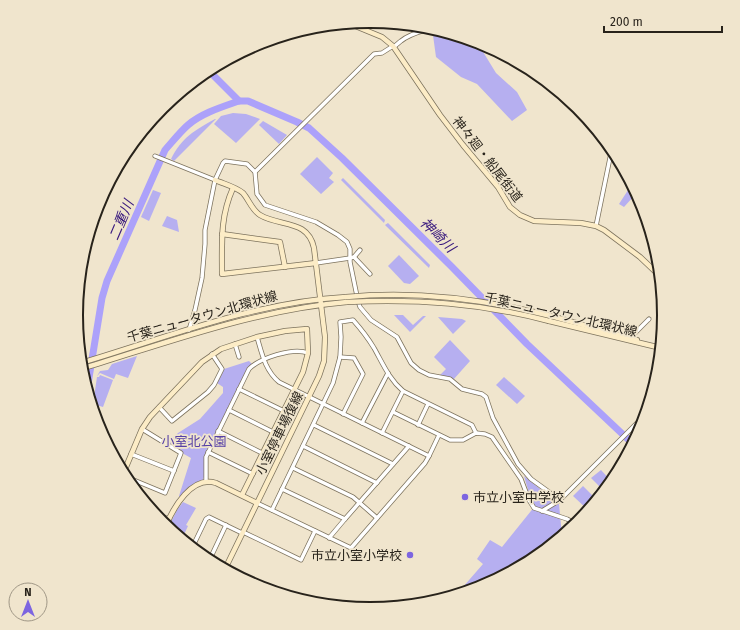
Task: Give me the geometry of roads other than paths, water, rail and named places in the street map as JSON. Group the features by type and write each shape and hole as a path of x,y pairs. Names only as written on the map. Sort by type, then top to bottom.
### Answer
{"main road":[{"name":"神々廻・船尾街道","path":"361,28 382,37 393,47 450,128 498,187 514,212 534,221 581,223 596,226 604,230 640,257 653,270"},
{"name":"小室停車場復線","path":"215,180 243,193 254,210 262,216 296,226 305,231 312,239 325,338 321,371 227,564"},
{"path":"233,188 224,211 222,234 222,274 316,263"},
{"path":"222,234 280,242 285,267"},
{"name":"千葉ニュータウン北環状線","path":"88,367 257,316 347,299 406,294 454,298 508,306 551,316 655,346"},
{"name":"千葉ニュータウン北環状線","path":"87,361 265,308 320,299 405,300 450,303 489,308 655,347"},
{"path":"127,467 142,429 159,407 202,362 212,354 221,349 257,337 285,331 307,329 308,353 302,372 242,495"},
{"path":"169,520 174,509 182,499 197,485 206,482 216,483 257,503"}],"street":[{"path":"255,172 374,54 382,53 400,41 419,32"},
{"path":"155,156 215,180"},
{"path":"596,226 610,158"},
{"path":"189,330 202,278 205,250 205,230 215,180 225,161 247,164 255,172 257,194 262,202 269,207 316,222 338,235 349,244 358,301 360,307 366,315 376,324 397,337 411,363 419,370 429,375 447,378 462,389 486,396 493,418 518,464 531,478 549,492 557,501"},
{"path":"316,263 352,258 360,250"},
{"path":"352,258 370,274"},
{"path":"630,338 649,319"},
{"path":"272,510 334,383 340,357 340,322 353,320 368,338 394,384 403,391 472,425 476,433"},
{"path":"257,337 267,368 279,382 429,456"},
{"path":"235,344 239,357"},
{"path":"206,482 205,463 208,452 249,369 254,364 291,352 308,353"},
{"path":"159,407 172,420 202,398 214,384 222,369 212,354"},
{"path":"340,357 354,358 363,374 343,414"},
{"path":"362,423 388,373"},
{"path":"239,389 284,411"},
{"path":"382,433 403,391"},
{"path":"418,425 428,404"},
{"path":"229,410 273,432"},
{"path":"392,412 450,440 463,440 476,433 485,434 492,437 521,479 532,505 537,509 570,521"},
{"path":"314,425 393,464"},
{"path":"545,512 560,500 635,425"},
{"path":"135,480 165,493 181,453 142,429"},
{"path":"218,431 262,453"},
{"path":"257,503 350,548 425,463 439,435"},
{"path":"303,446 377,483"},
{"path":"329,538 409,446"},
{"path":"208,452 253,474"},
{"path":"131,454 174,471"},
{"path":"293,468 353,497 377,518"},
{"path":"282,489 345,519"},
{"path":"195,543 207,518 211,517 226,526 301,560 314,531"},
{"path":"212,555 226,526"}],"waterway":[{"name":"神崎川","path":"213,75 239,101 248,101 309,128 342,158 527,344 628,439"},
{"name":"二重川","path":"90,374 102,298 107,281 165,150 188,125 199,117 239,101"}],"place":[{"name":"市立小室中学校","path":"465,497"},
{"name":"市立小室小学校","path":"410,555"}],"park label":[{"name":"小室北公園","path":"194,441"}]}
